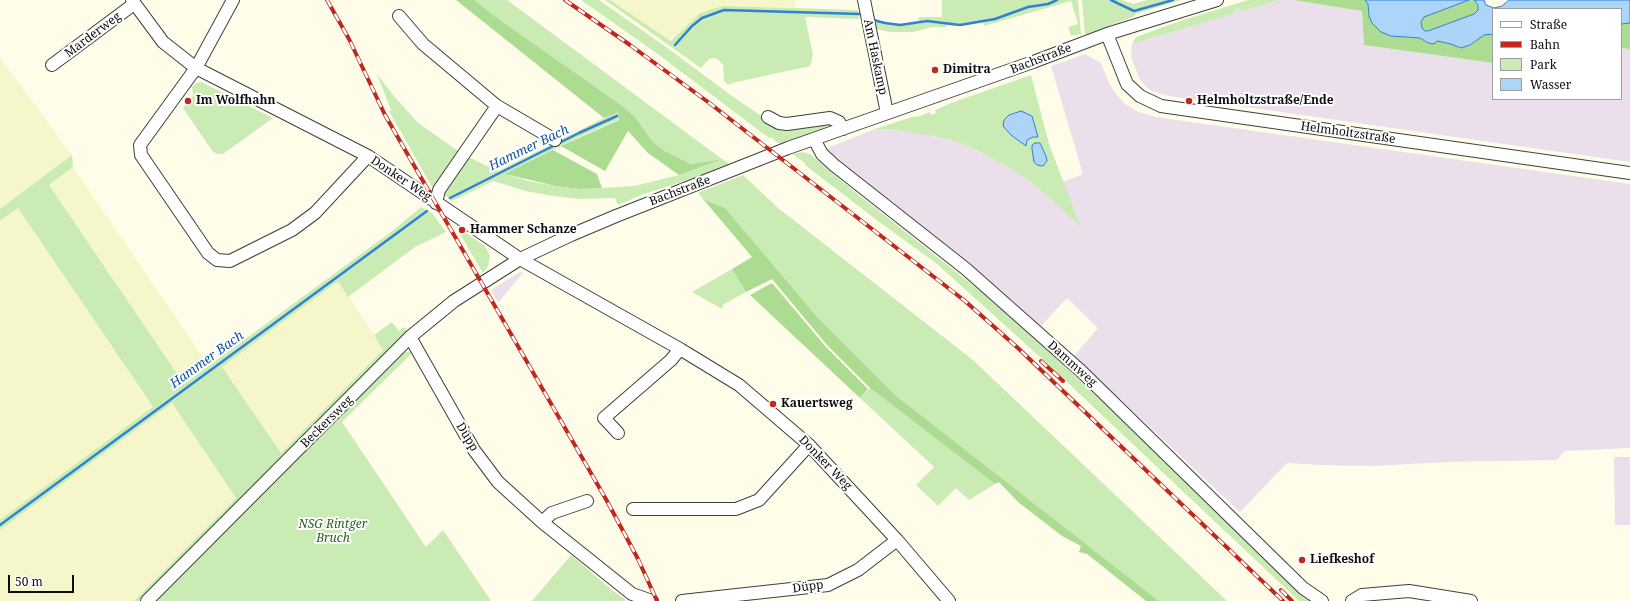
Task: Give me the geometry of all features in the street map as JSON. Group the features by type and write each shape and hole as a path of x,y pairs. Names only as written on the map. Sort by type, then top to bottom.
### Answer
{"street":[{"path":"233,0 196,68 140,145 141,155 208,253 217,260 230,261 292,230 315,213 368,156"},
{"name":"Bachstraße","path":"520,259 616,216 843,128 1033,62 1107,34 1217,0"},
{"name":"Am Haskamp","path":"864,1 887,113"},
{"name":"Donker Weg","path":"133,2 163,42 196,68 368,156 520,259 680,349 739,385 809,445 897,540 949,601"},
{"name":"Marderweg","path":"52,65 133,2"},
{"path":"400,16 423,44 497,106 555,140"},
{"name":"Helmholtzstraße","path":"1107,34 1127,84 1140,96 1161,106 1630,173"},
{"path":"436,202 439,190 497,106"},
{"path":"768,117 779,123 787,124 830,118 839,122 843,128"},
{"name":"Dammweg","path":"814,139 822,154 834,165 966,269 1081,371 1303,588 1322,601"},
{"name":"Beckersweg","path":"147,601 410,337 454,301 520,259"},
{"name":"Düpp","path":"410,337 474,450 498,482 542,522 632,594 652,601"},
{"path":"618,434 604,418 671,360 680,349"},
{"path":"633,509 736,509 759,500 809,445"},
{"path":"542,522 552,513 587,501"},
{"name":"Düpp","path":"682,601 788,596 828,585 858,570 897,540"},
{"path":"1352,601 1362,595 1409,591 1471,601"}],"shaded area":[{"path":"1280,0 1293,0 1362,11 1364,45 1492,63 1492,100 1622,100 1622,48 1630,49 1630,162 1169,96 1152,91 1145,86 1139,78 1131,56 1132,44 1233,14 1236,8 1242,11"},
{"path":"1085,54 1101,63 1109,83 1125,104 1136,111 1156,117 1630,184 1630,448 1565,451 1557,460 1446,462 1373,466 1287,463 1240,512 1074,356 1098,328 1067,298 1041,326 970,263 825,149 875,129 913,132 958,142 996,160 1030,181 1080,227 1063,182 1083,174 1051,66"},
{"path":"520,272 523,273 498,303 491,290"},
{"path":"1614,457 1630,457 1630,525 1615,525"}],"green space":[{"path":"456,0 474,0 504,23 622,106 635,117 653,142 665,151 691,164 723,159 679,175 648,153 628,131 605,171 561,146 619,120 618,112 604,118"},
{"path":"474,0 507,0 722,159 691,164 665,151 653,142 635,117"},
{"path":"581,0 599,0 776,126 826,123 828,127 782,146 771,137 769,138 659,55"},
{"path":"605,0 610,0 671,41 699,14 724,6 858,10 859,19 805,17 813,55 810,66 728,85 724,81 723,65 719,60 714,58 709,59 701,68"},
{"path":"610,0 794,0 796,8 724,6 711,9 699,14 671,41"},
{"path":"942,0 1078,0 1081,34 1071,36 1068,27 1078,24 1071,1 984,26 983,22 962,26 947,25 946,27 932,27 913,32 889,32 873,28 871,17 885,23 898,24 918,23 919,17 942,17"},
{"path":"1082,0 1122,0 1133,4 1147,0 1181,0 1135,14 1135,16 1085,35"},
{"path":"1248,0 1280,0 1242,11 1236,8 1233,14 1132,44 1136,37 1177,22"},
{"path":"1293,0 1365,0 1368,4 1369,16 1391,36 1420,38 1428,43 1434,44 1437,41 1461,48 1470,45 1484,35 1492,34 1492,63 1364,45 1362,11"},
{"path":"1469,0 1474,0 1478,5 1478,10 1474,14 1434,30 1425,31 1422,28 1421,22 1424,17"},
{"path":"1630,23 1630,49 1622,48 1622,24"},
{"path":"0,58 72,155 0,209"},
{"path":"377,74 418,123 461,153 435,189 431,185 389,111 391,110"},
{"path":"1031,75 1049,144 1081,228 1030,181 978,151 958,142 933,136 895,130 875,129 930,112 931,115 936,113 935,110","holes":["1032,116 1037,137 1027,140 1026,145 1004,120"]},
{"path":"201,82 273,118 223,154 213,152 183,108 193,96 192,87 196,83"},
{"path":"618,111 619,119 577,138 506,174 528,181 580,189 634,186 679,175 723,159 730,165 641,195 618,205 615,198 580,199 553,196 526,191 493,181 452,201 441,192 466,156 498,171"},
{"path":"553,150 597,174 602,188 580,189 556,186 505,174"},
{"path":"803,152 810,154 850,188 988,297 1055,357 1314,601 1299,601 1050,366 937,264 878,221 805,165 806,164 793,154"},
{"path":"72,155 73,167 49,185 184,384 391,232 421,207 432,213 446,232 415,247 348,297 338,281 222,367 281,453 383,350 374,335 392,322 399,331 404,327 409,332 140,601 134,601 236,498 172,403 0,530 0,520 153,407 18,208 0,221 0,209"},
{"path":"73,167 209,366 184,384 49,185"},
{"path":"743,175 778,208 973,360 1227,601 1159,601 895,395 818,318 725,208 703,199 698,193"},
{"path":"703,199 725,208 818,318 895,395 1159,601 1146,601 1087,554 1079,552 1081,546 1062,536 1018,502 999,482 995,484 870,388 827,345 772,279 746,292 732,269 752,257"},
{"path":"18,208 153,408 0,520 0,221"},
{"path":"460,229 485,246 490,256 488,266 483,273 459,232"},
{"path":"732,269 746,292 724,304 722,309 692,292"},
{"path":"338,281 384,350 281,453 222,367"},
{"path":"772,283 826,347 868,389 860,398 750,295"},
{"name":"NSG Rintger Bruch","path":"405,352 413,352 342,422 426,547 443,530 491,601 155,601"},
{"path":"870,388 995,484 969,500 956,488 938,506 916,485 934,467 860,398"},
{"path":"172,403 236,498 134,601 0,601 0,530"},
{"path":"571,555 613,591 626,600 532,601"}],"water":[{"path":"1365,0 1469,0 1424,17 1421,22 1422,28 1425,31 1428,31 1474,14 1478,10 1478,5 1474,0 1484,0 1486,5 1494,8 1492,8 1492,34 1484,35 1470,45 1461,48 1437,41 1434,44 1428,43 1420,38 1391,36 1381,32 1372,23 1369,16 1368,4"},
{"path":"1509,0 1630,0 1630,23 1622,24 1622,8 1494,8 1502,6"},
{"path":"1021,111 1032,116 1038,137 1033,137 1027,140 1026,146 1011,135 1003,126 1004,120 1009,115"},
{"path":"1035,143 1040,143 1046,156 1047,161 1043,166 1037,165 1034,162 1032,145"}],"waterway":[{"name":"Hammer Bach","path":"873,20 900,25 927,21 960,25 995,19 1028,7 1048,4 1057,0"},
{"name":"Hammer Bach","path":"1111,0 1134,11 1173,0"},
{"name":"Hammer Bach","path":"675,45 692,26 702,18 724,10 863,15"},
{"name":"Hammer Bach","path":"450,198 579,133 617,116"},
{"name":"Hammer Bach","path":"0,525 427,211"}],"railway":[{"path":"327,0 349,39 385,115 607,501 638,559 657,601"},
{"path":"565,0 708,102 965,301 1019,349 1283,601"},
{"path":"1041,361 1063,381"},
{"path":"1281,590 1292,601"}],"place":[{"name":"Dimitra","path":"935,70"},
{"name":"Im Wolfhahn","path":"188,101"},
{"name":"Helmholtzstraße/Ende","path":"1189,101"},
{"name":"Hammer Schanze","path":"462,230"},
{"name":"Kauertsweg","path":"773,404"},
{"name":"Liefkeshof","path":"1302,560"}]}
